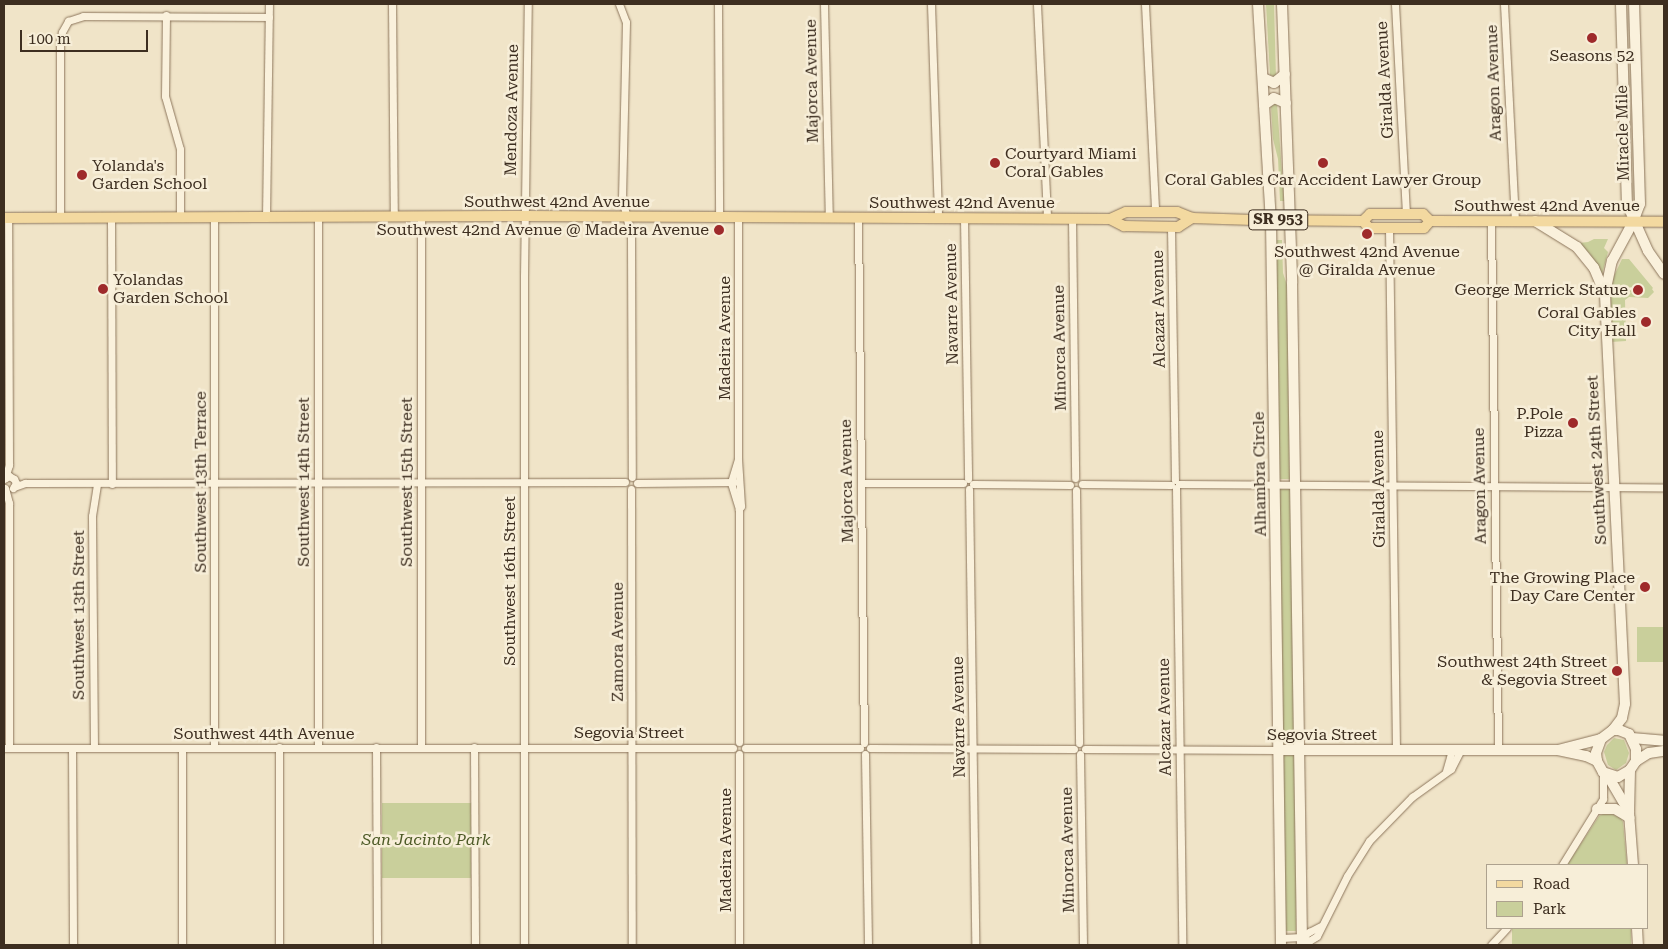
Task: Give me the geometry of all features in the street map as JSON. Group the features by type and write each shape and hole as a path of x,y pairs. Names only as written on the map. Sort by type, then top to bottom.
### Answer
{"main road":[{"name":"Southwest 42nd Avenue","path":"1110,219 1126,212 1177,212 1192,218 1290,220 1366,224 1389,228 1424,228 1430,221"},
{"path":"1124,226 1129,220 1144,220 1155,212"},
{"name":"Southwest 42nd Avenue","path":"1366,224 1370,214 1424,214 1430,221 1664,222"},
{"name":"Southwest 42nd Avenue","path":"6,218 524,216 1072,218 1110,219 1124,226 1178,227 1192,218"}],"street":[{"path":"266,218 269,4"},
{"path":"392,4 394,217"},
{"name":"Mendoza Avenue","path":"524,216 528,4"},
{"path":"619,4 626,22 622,197 631,237 632,477 637,483"},
{"path":"718,4 719,217"},
{"name":"Majorca Avenue","path":"824,4 829,218"},
{"path":"931,4 938,218"},
{"path":"1037,4 1047,218"},
{"path":"1145,4 1155,212"},
{"name":"Alhambra Circle","path":"1258,4 1272,220 1281,942"},
{"path":"1282,4 1290,220 1302,941"},
{"name":"Giralda Avenue","path":"1395,4 1406,214"},
{"name":"Aragon Avenue","path":"1504,4 1515,221"},
{"name":"Miracle Mile","path":"1621,4 1627,204 1634,222"},
{"name":"Miracle Mile","path":"1634,4 1640,204 1634,222"},
{"path":"166,15 165,96 180,149 180,218"},
{"path":"60,218 60,42 62,32 68,21 78,16 268,17"},
{"path":"1263,78 1274,83 1284,74"},
{"path":"1264,105 1274,98 1286,104"},
{"name":"Southwest 16th Street","path":"524,216 524,945"},
{"name":"Southwest 13th Terrace","path":"214,217 214,748"},
{"name":"Southwest 14th Street","path":"318,217 318,747"},
{"name":"Southwest 15th Street","path":"421,217 421,748"},
{"name":"Madeira Avenue","path":"734,482 738,459 738,217"},
{"path":"6,218 9,464 14,478 14,488 9,503 6,748"},
{"path":"111,218 112,484"},
{"name":"Majorca Avenue","path":"858,218 868,945"},
{"name":"Navarre Avenue","path":"964,218 975,945"},
{"name":"Minorca Avenue","path":"1072,218 1075,478"},
{"name":"Aragon Avenue","path":"1491,221 1498,750"},
{"path":"1534,221 1577,247 1594,268 1605,293"},
{"path":"1634,222 1651,257 1664,274"},
{"name":"Southwest 24th Street","path":"1613,730 1622,718 1625,704 1605,293 1612,261 1634,222"},
{"name":"Alcazar Avenue","path":"1171,227 1182,945"},
{"name":"Giralda Avenue","path":"1389,228 1396,750"},
{"path":"9,464 4,478 14,478 25,483 625,482 631,489 637,483 734,482 739,509 739,742 733,748 739,754 745,748 744,744 739,742"},
{"path":"625,482 627,478 632,477"},
{"path":"1073,488 1070,481 1075,478 1080,480 1082,484"},
{"path":"9,503 4,488 14,488 25,483"},
{"path":"861,483 969,484 1073,488 1080,488 1082,484 1664,487"},
{"name":"Southwest 13th Street","path":"94,748 92,516 97,484"},
{"name":"Minorca Avenue","path":"1073,488 1083,945"},
{"name":"Zamora Avenue","path":"631,489 632,945"},
{"path":"1630,816 1615,786 1597,761 1596,752 1600,739 1613,730 1625,732 1632,738 1636,749 1636,761"},
{"path":"1632,738 1664,741"},
{"name":"Segovia Street","path":"1558,750 1600,739"},
{"path":"279,747 279,945"},
{"path":"376,747 377,945"},
{"name":"Segovia Street","path":"524,747 733,748"},
{"name":"Southwest 44th Avenue","path":"6,748 524,747"},
{"path":"72,748 73,945"},
{"path":"182,748 182,945"},
{"path":"474,748 475,945"},
{"name":"Segovia Street","path":"745,748 1558,750 1586,756 1597,761"},
{"path":"1281,942 1313,939 1347,876 1369,842 1406,803 1446,771 1456,751"},
{"path":"1604,796 1636,761 1649,753 1664,751"},
{"name":"Madeira Avenue","path":"739,754 739,945"},
{"path":"1606,774 1627,773"},
{"path":"1627,773 1633,864"},
{"path":"1563,864 1598,810 1604,796 1606,774"},
{"path":"1598,810 1615,809 1630,816"},
{"path":"1492,945 1506,929"},
{"path":"1637,929 1638,945"}],"green space":[{"path":"1266,4 1274,4 1276,77 1270,75"},
{"path":"1277,103 1284,201 1280,201 1278,159 1273,139 1271,106"},
{"path":"1594,239 1608,239 1604,248 1608,252 1602,274 1590,254 1579,243"},
{"path":"1274,240 1282,240 1283,273 1287,285 1291,479 1279,479"},
{"path":"1622,259 1629,259 1653,288 1654,292 1648,298 1629,297 1625,300 1626,341 1611,342 1611,292 1613,278"},
{"path":"1291,488 1296,743 1282,744 1279,489"},
{"path":"1637,627 1664,627 1664,662 1637,662"},
{"path":"1614,738 1624,740 1629,753 1626,763 1616,770 1608,765 1604,752 1607,745"},
{"path":"1282,755 1296,755 1296,931 1282,931"},
{"name":"San Jacinto Park","path":"382,803 471,803 471,878 382,878"},
{"path":"1607,812 1621,818 1627,864 1568,864 1599,816"},
{"path":"1512,929 1631,929 1631,945 1512,945"}],"place":[{"name":"Seasons 52","path":"1592,38"},
{"name":"Courtyard Miami Coral Gables","path":"995,163"},
{"name":"Coral Gables Car Accident Lawyer Group","path":"1323,163"},
{"name":"Yolanda's Garden School","path":"82,175"},
{"name":"Southwest 42nd Avenue @ Madeira Avenue","path":"719,230"},
{"name":"Southwest 42nd Avenue @ Giralda Avenue","path":"1367,234"},
{"name":"Yolandas Garden School","path":"103,289"},
{"name":"George Merrick Statue","path":"1638,290"},
{"name":"Coral Gables City Hall","path":"1646,322"},
{"name":"P.Pole Pizza","path":"1573,423"},
{"name":"The Growing Place Day Care Center","path":"1645,587"},
{"name":"Southwest 24th Street & Segovia Street","path":"1617,671"}]}
